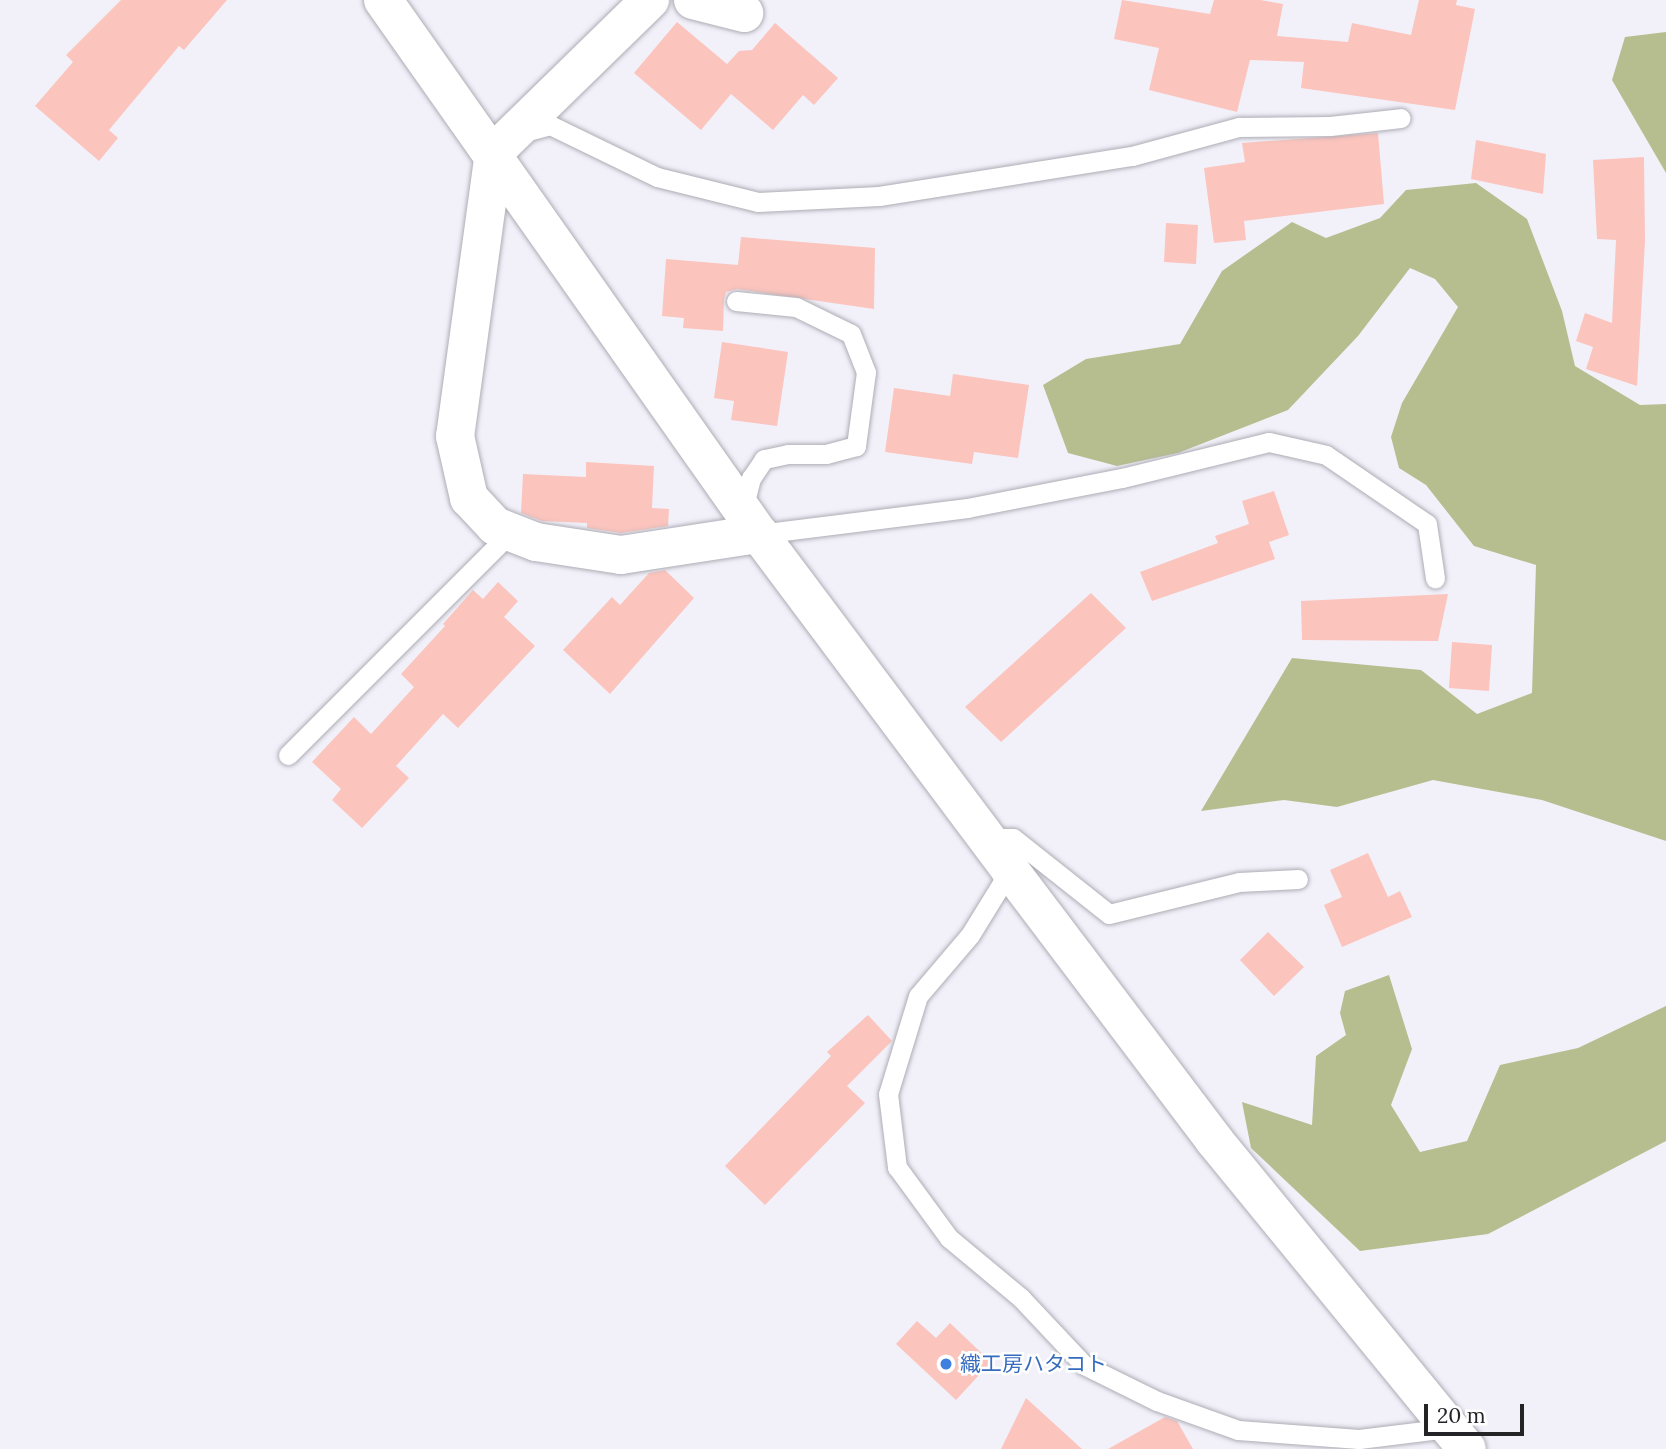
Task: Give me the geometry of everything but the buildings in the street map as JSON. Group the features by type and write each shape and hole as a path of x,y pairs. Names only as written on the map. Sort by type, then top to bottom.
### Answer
{"street":[{"path":"383,0 505,143 751,521 1010,870 1214,1140 1458,1439"},
{"path":"650,0 505,143 456,436 469,498 495,526 536,542 621,555 751,521"},
{"path":"693,0 744,12"}],"lane":[{"path":"505,143 550,125 657,177 758,202 879,196 1132,156 1239,127 1330,126 1401,118"},
{"path":"736,301 796,307 851,334 866,372 856,446 826,454 788,454 764,459 751,478 751,521 967,508 1134,475 1269,442 1326,455 1427,524 1435,578"},
{"path":"288,755 511,532"},
{"path":"987,838 1013,838 1109,915 1239,882 1298,880"},
{"path":"1010,870 970,935 918,996 888,1094 897,1167 948,1238 1021,1298 1084,1365 1157,1401 1238,1430 1359,1439 1458,1439"}],"green space":[{"path":"1666,32 1666,173 1612,80 1625,37"},
{"path":"1476,183 1527,219 1562,311 1575,366 1640,405 1666,404 1666,841 1542,800 1433,780 1337,807 1284,800 1201,811 1292,658 1421,670 1477,714 1532,693 1536,565 1474,546 1426,485 1399,468 1391,437 1402,403 1458,307 1435,279 1410,268 1358,336 1288,410 1178,453 1117,466 1068,453 1043,385 1086,359 1180,344 1222,271 1292,222 1326,238 1380,218 1406,190"},
{"path":"1389,975 1412,1049 1391,1105 1420,1152 1467,1141 1500,1065 1578,1048 1666,1006 1666,1141 1488,1234 1360,1251 1251,1148 1242,1102 1312,1125 1316,1056 1346,1035 1340,1013 1345,991"}],"place":[{"name":"織工房ハタコト","path":"946,1364"}]}
